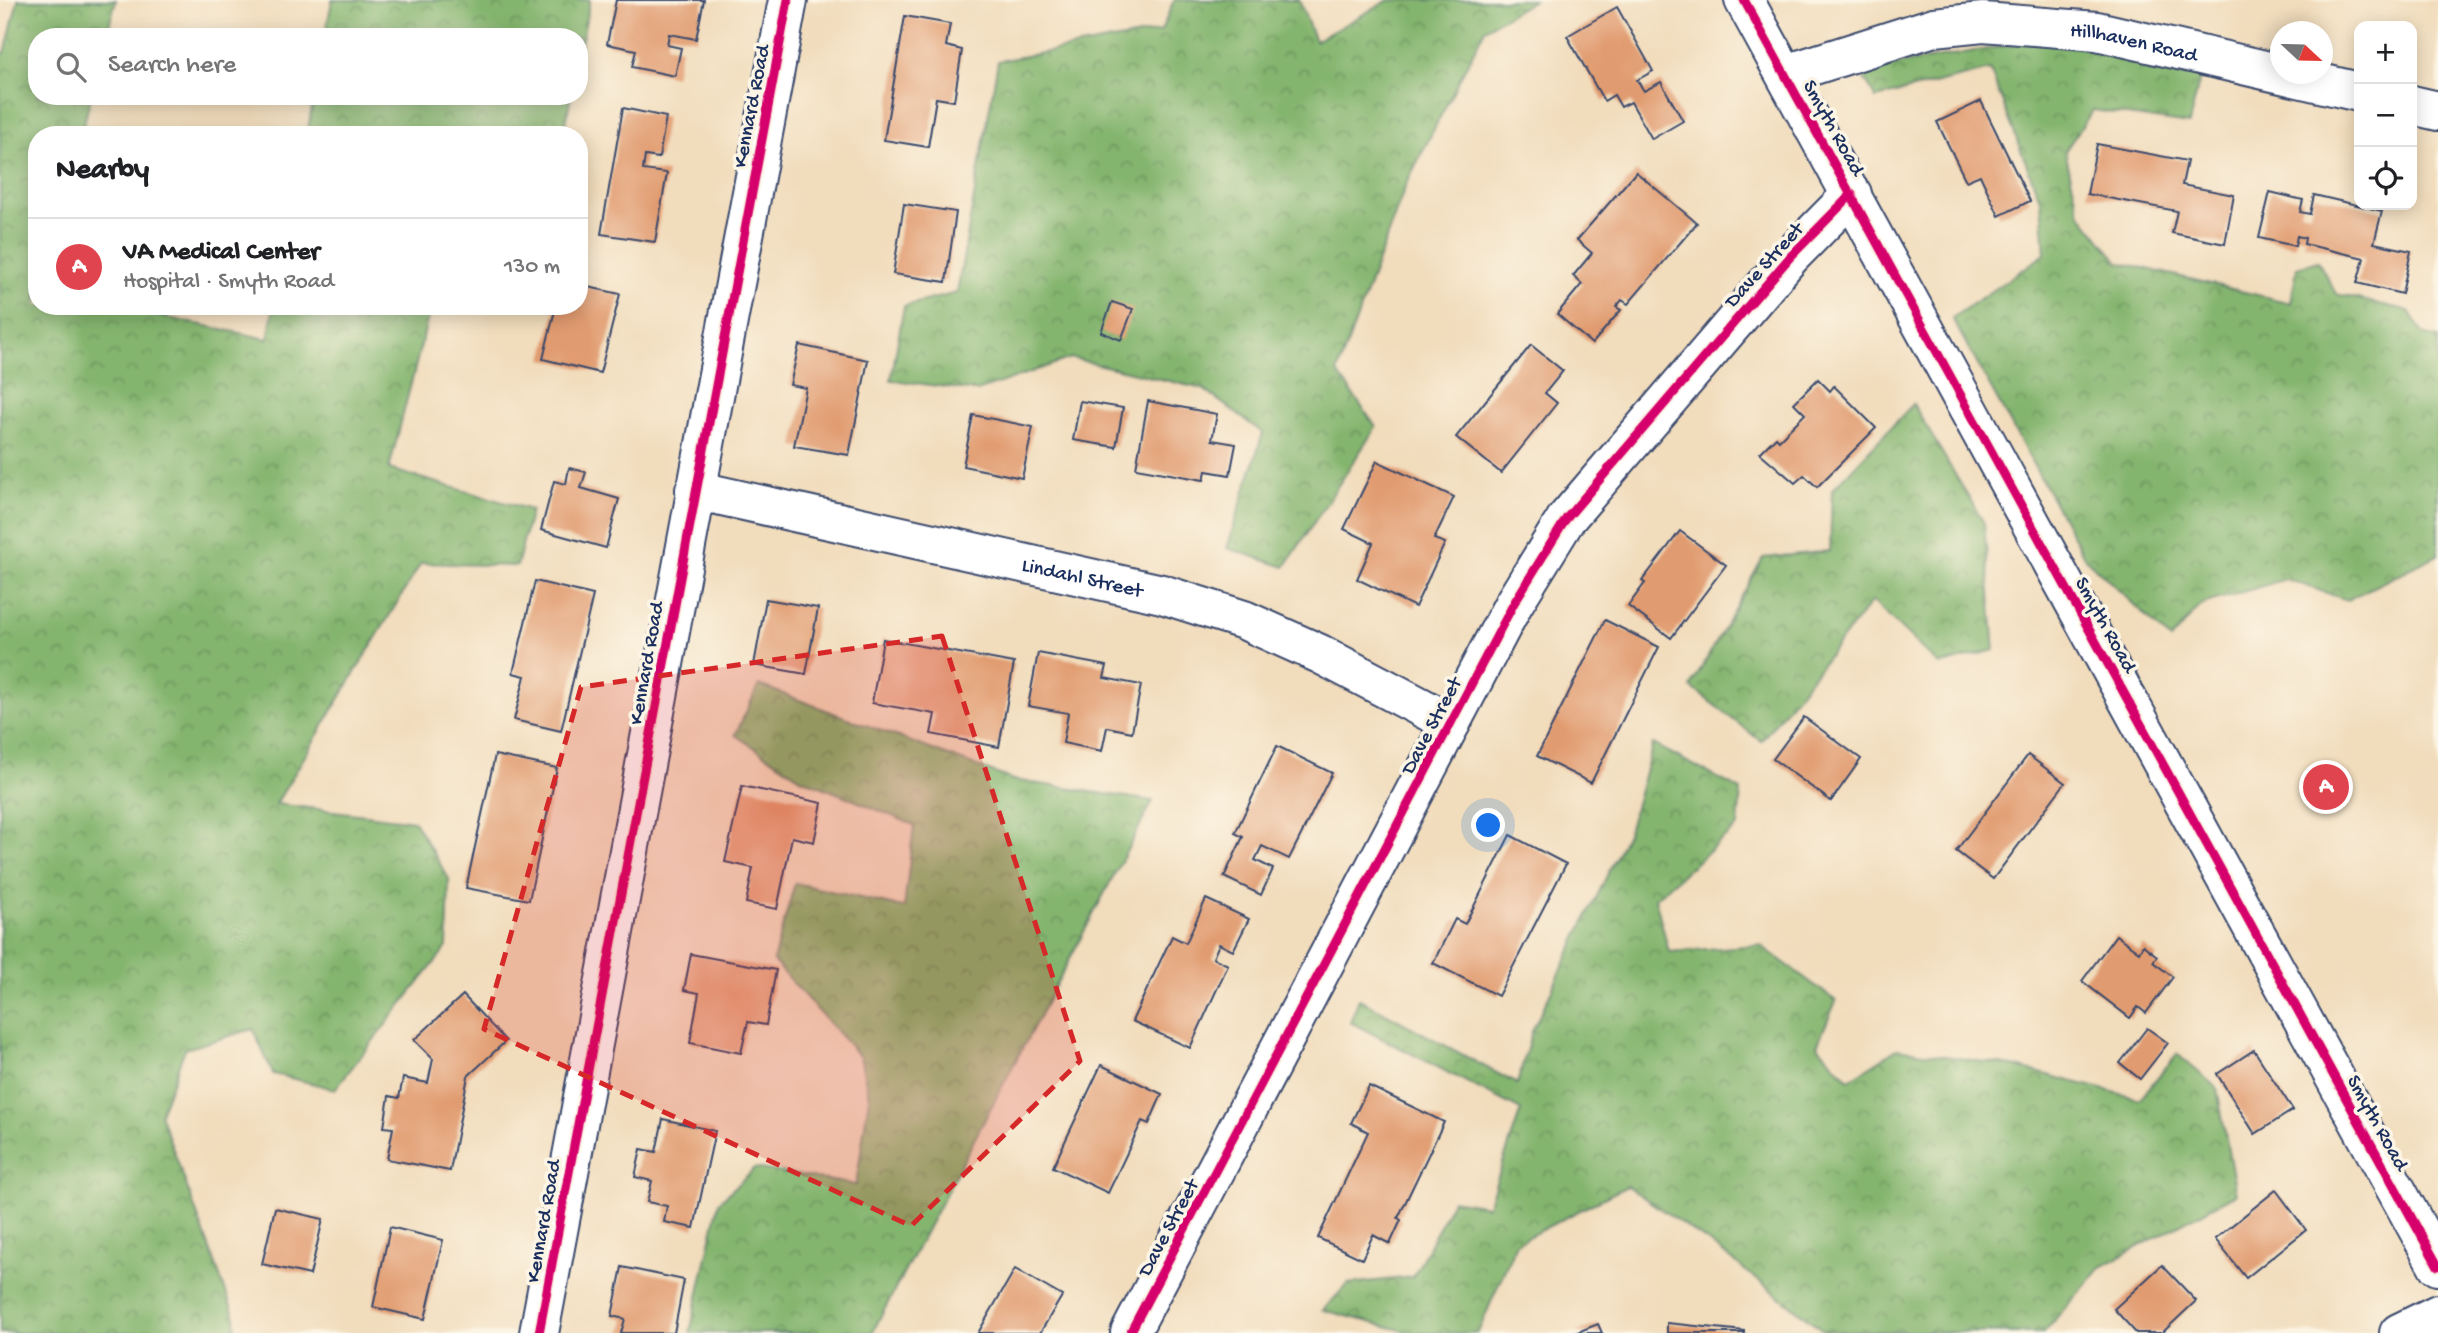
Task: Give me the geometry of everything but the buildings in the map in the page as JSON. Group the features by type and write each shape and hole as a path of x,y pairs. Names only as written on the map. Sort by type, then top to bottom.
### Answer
{"street":[{"name":"Kennard Road","path":"539,1333 788,0"},
{"name":"Smyth Road","path":"1744,0 2438,1266"},
{"name":"Hillhaven Road","path":"1786,74 1934,27 1983,22 2097,32 2354,91"},
{"path":"2417,106 2438,111"},
{"name":"Dave Street","path":"1130,1333 1514,603 1566,519 1790,257 1852,194"},
{"name":"Lindahl Street","path":"695,490 1162,594 1244,620 1320,654 1451,723"},
{"path":"2399,1333 2438,1314"}],"highlighted area":[{"path":"942,636 1080,1061 911,1226 484,1029 581,687"}],"green space":[{"path":"18,0 116,0 108,28 28,28 28,105 89,105 83,126 28,126 28,315 155,315 268,339 272,315 429,315 389,469 531,510 517,566 421,563 276,804 414,821 449,879 447,947 335,1089 273,1074 253,1029 185,1049 160,1114 235,1317 236,1333 0,1333 0,54 5,53"},
{"path":"332,0 590,0 584,28 327,28"},
{"path":"1174,0 1299,0 1315,41 1389,0 1534,0 1485,29 1407,182 1337,372 1376,427 1285,567 1227,548 1263,433 1203,389 1071,358 977,391 891,380 904,306 957,293 998,61 1161,31"},
{"path":"2050,38 2201,74 2189,124 2093,110 2065,151 2079,212 2118,262 2291,303 2297,267 2318,261 2336,294 2409,311 2423,334 2438,338 2438,555 2347,600 2286,579 2202,604 2171,640 2085,558 1952,318 2045,254 2041,202 1990,70 1876,98 1860,71"},
{"path":"312,105 569,105 565,126 309,126"},
{"path":"1913,404 1984,523 1995,650 1939,665 1872,601 1761,741 1691,687 1763,558 1830,551 1832,490"},
{"path":"759,685 1013,780 1153,801 872,1333 690,1333 719,1202 755,1168 856,1185 869,1097 860,1057 773,961 795,883 904,908 914,825 801,778 735,735"},
{"path":"1653,744 1741,790 1738,826 1655,898 1669,952 1760,945 1836,1001 1817,1045 1849,1080 1897,1049 2013,1066 2140,1099 2177,1054 2217,1088 2236,1194 2101,1267 2043,1333 1824,1331 1707,1241 1627,1186 1516,1243 1478,1333 1412,1333 1323,1310 1348,1284 1413,1277 1453,1200 1488,1206 1521,1110 1350,1022 1359,999 1517,1084 1532,1031 1628,832"}],"cycle path":[{"path":"539,1333 788,0"},
{"path":"1744,0 2438,1266"},
{"path":"1130,1333 1514,603 1566,519 1790,257 1852,194"}],"place":[{"name":"VA Medical Center","path":"2326,787"}]}
